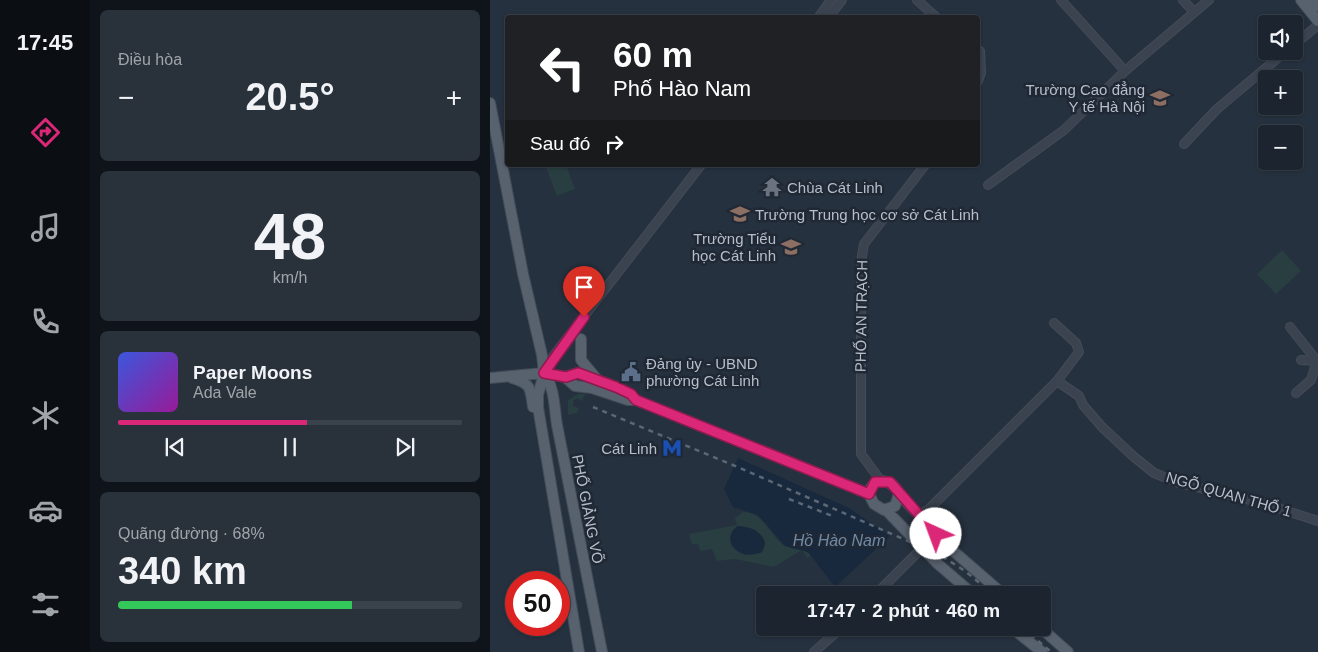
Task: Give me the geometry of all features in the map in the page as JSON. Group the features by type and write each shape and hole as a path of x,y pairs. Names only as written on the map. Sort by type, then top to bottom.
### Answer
{"main road":[{"path":"1301,0 1318,23"},
{"path":"1313,0 1318,6"},
{"name":"PHỐ GIẢNG VÕ","path":"490,103 523,274 542,355 544,373 538,395 540,419 566,571"},
{"path":"581,339 581,360 597,379"},
{"path":"490,378 509,378 544,373 563,376 578,373 631,394 636,400"},
{"name":"PHỐ GIẢNG VÕ","path":"544,373 551,385 554,396 584,568 602,652"},
{"path":"554,396 563,376"},
{"path":"563,376 575,386 592,388 628,400 636,400 869,494 876,506 886,510 938,564 964,586"},
{"path":"509,378 524,382 529,386 534,408 540,419"},
{"path":"869,494 872,485 881,481 894,485 899,494 936,534 994,586"},
{"path":"886,510 895,506 899,494"},
{"path":"906,529 919,515"},
{"path":"570,571 584,568"},
{"name":"PHỐ GIẢNG VÕ","path":"570,597 579,652"},
{"path":"1025,636 1042,652"},
{"path":"1050,636 1068,652"}],"street":[{"path":"820,15 832,0"},
{"path":"830,15 842,0"},
{"path":"917,0 934,15"},
{"path":"1061,0 1125,70"},
{"path":"1183,0 1194,12"},
{"path":"988,185 1064,130 1125,70 1209,0"},
{"path":"1303,37 1318,23"},
{"path":"980,51 980,76"},
{"path":"1184,144 1218,109 1275,60"},
{"path":"544,373 554,356 699,167"},
{"name":"PHỐ AN TRẠCH","path":"881,481 860,454 861,262 864,244 923,167"},
{"path":"919,515 929,509 1057,381 1079,352 1076,343 1054,323"},
{"path":"1290,327 1318,361"},
{"path":"1301,360 1318,361"},
{"path":"1296,393 1311,380 1318,361"},
{"name":"NGÕ QUAN THỔ 1","path":"1057,381 1079,396 1082,405 1102,427 1133,456 1154,472 1179,483 1262,503 1318,521"},
{"path":"884,586 936,534"},
{"path":"814,652 832,636"}],"green space":[{"path":"546,167 567,167 575,189 557,196"},
{"path":"1282,250 1301,271 1276,294 1257,274"},
{"path":"578,394 585,394 582,401 577,398 573,401 573,406 579,408 577,413 568,415 568,400"},
{"path":"743,512 756,515 782,544 802,550 774,567 735,559 717,561 712,549 700,551 698,544 692,544 689,534 737,525 735,518","holes":["738,526 754,530 763,537 765,546 762,552 745,555 735,528"]},
{"path":"802,550 811,556 807,558"}],"water":[{"name":"Hồ Hào Nam","path":"738,458 849,508 890,536 834,586 808,552 785,546 758,515 733,507 724,489"},
{"path":"738,526 751,528 761,535 765,543 762,552 744,554 738,552 733,547 730,536"}],"railway":[{"path":"593,407 740,468 940,555 965,571 983,586"},
{"path":"789,499 835,517"},
{"path":"1032,636 1051,652"}],"place":[{"name":"Trường Cao đẳng Y tế Hà Nội","path":"1160,98"},
{"name":"Chùa Cát Linh","path":"772,187"},
{"name":"Trường Trung học cơ sở Cát Linh","path":"740,214"},
{"name":"Trường Tiểu học Cát Linh","path":"791,247"},
{"name":"Đảng ủy - UBND phường Cát Linh","path":"631,372"},
{"name":"Cát Linh","path":"672,448"}],"route":[{"path":"584,317 554,356 544,373 566,377 578,373 597,379 631,394 636,400 869,494 875,482 885,480 890,482 936,534"}]}
